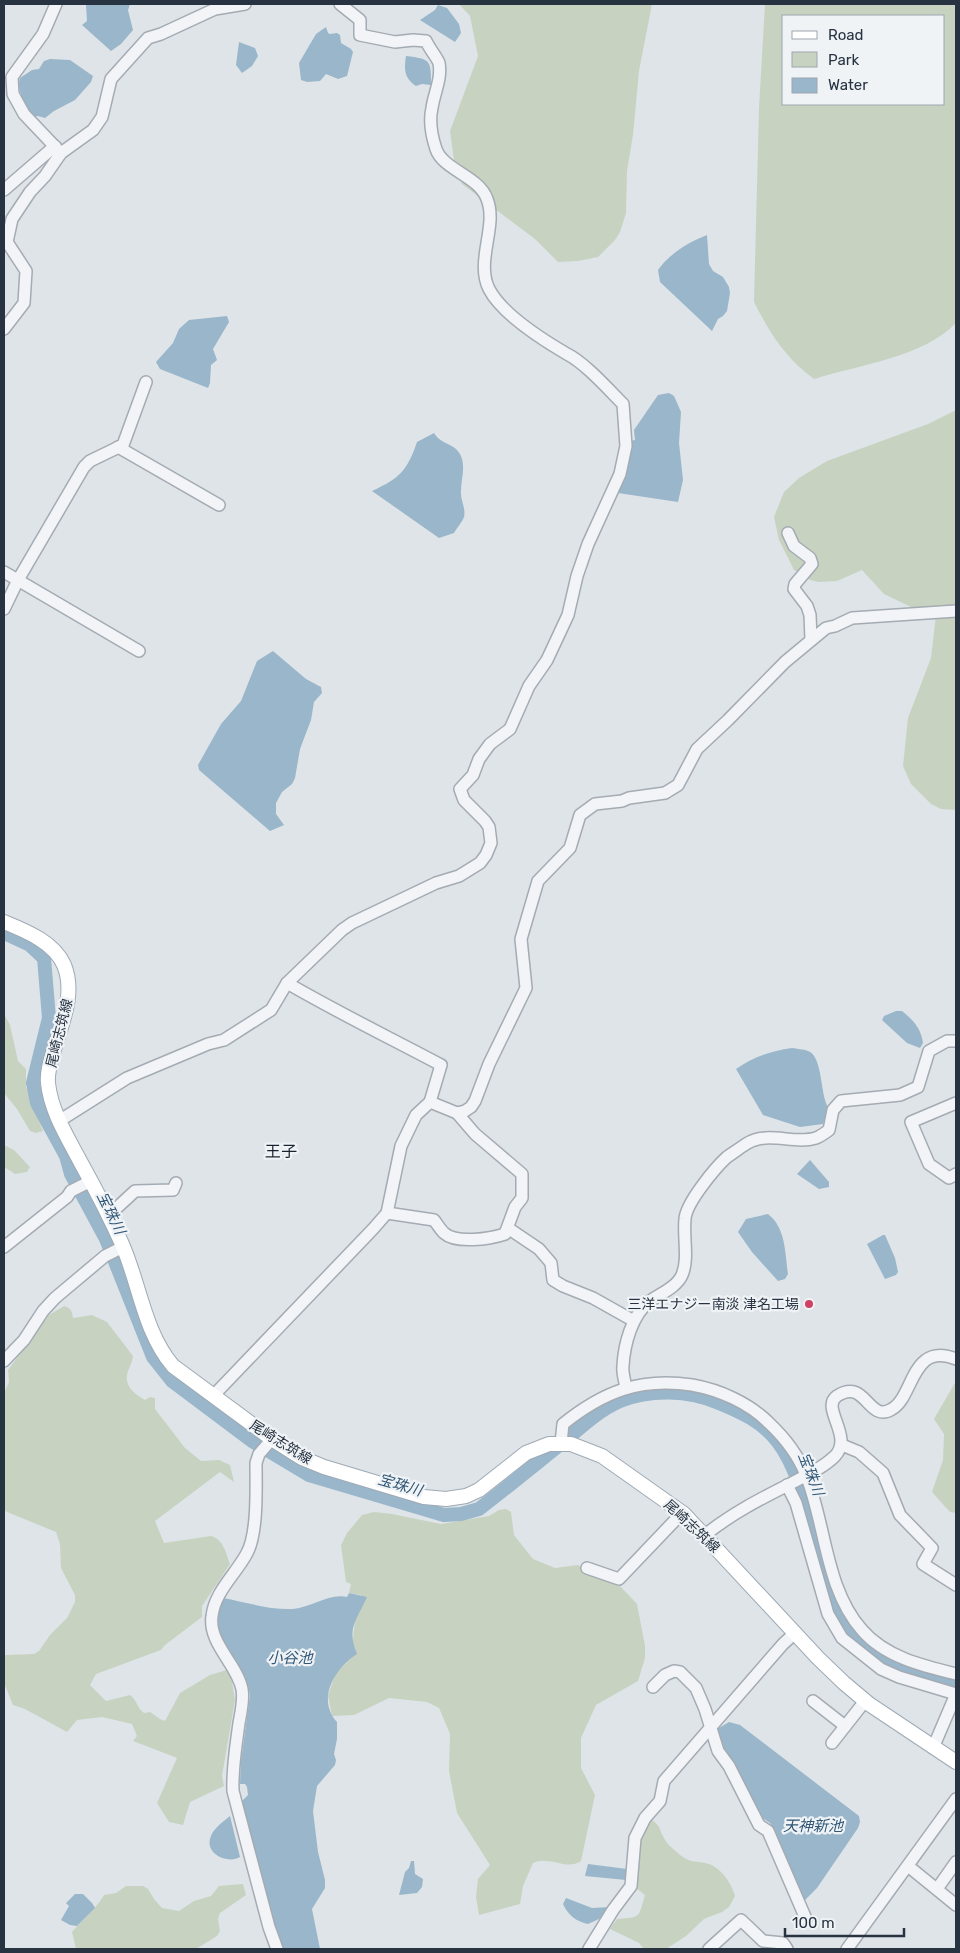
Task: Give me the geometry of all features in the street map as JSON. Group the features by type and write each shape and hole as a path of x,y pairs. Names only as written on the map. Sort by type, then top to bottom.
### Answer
{"main road":[{"name":"尾崎志筑線","path":"4,922 36,937 52,948 61,960 67,975 68,1004 49,1066 48,1082 59,1121 87,1183 108,1215 162,1352 174,1366 270,1441 302,1458 324,1467 424,1497 446,1499 466,1496 480,1490 526,1453 561,1441 602,1456 682,1513 705,1535 818,1658 865,1701 956,1762"}],"street":[{"path":"56,4 44,34 12,77 13,94 24,114 58,150"},
{"path":"4,190 58,150 93,130 102,117 111,79 148,38 215,9 245,4"},
{"path":"59,1121 126,1078 208,1044 224,1040 270,1010 287,983 342,930 352,923 436,883 459,876 480,863 491,843 489,827 464,800 460,789 473,775 479,759 490,744 510,730 529,686 548,660 568,615 577,576 588,544 620,474 626,446 623,404 597,378 508,311 488,288 484,268 490,213 488,199 476,184 448,164 436,151 431,126 431,109 440,78 439,61 430,50 426,40 396,42 360,35 360,20 340,4"},
{"path":"4,329 24,303 26,271 7,242 12,220 30,192 45,176 58,150"},
{"path":"4,609 18,580 84,467 87,463 123,445 146,382"},
{"path":"118,447 219,505"},
{"path":"788,533 794,546 810,558 812,564 795,584 794,588 807,606 810,615 811,639"},
{"path":"4,572 139,651"},
{"path":"457,1113 471,1107 475,1101 492,1057 526,988 521,940 538,881 570,848 580,814 595,804 622,802 629,798 665,793 678,785 697,749 785,662 826,628 852,618 956,611"},
{"path":"213,1396 387,1213 400,1146 416,1115 430,1102 441,1065 287,983"},
{"path":"626,1388 622,1368 625,1350 634,1321 647,1303 681,1278 684,1269 685,1217 689,1206 726,1158 748,1143 758,1139 806,1140 818,1137 829,1130 833,1110 840,1101 900,1095 918,1087 929,1051 947,1041 956,1041"},
{"path":"387,1213 434,1220 444,1234 462,1240 495,1238 504,1234 515,1207 522,1198 522,1174 475,1134 457,1113 430,1102"},
{"path":"955,1107 911,1122 929,1164 949,1178 956,1174"},
{"path":"4,1247 67,1197 71,1191 87,1183"},
{"path":"108,1215 135,1191 173,1190 176,1183"},
{"path":"508,1228 539,1249 551,1263 553,1280 593,1298 634,1321"},
{"path":"4,1361 24,1340 43,1311 55,1298 105,1256 121,1248"},
{"path":"705,1535 733,1514 805,1476 836,1455 842,1445 841,1433 832,1412 831,1403 835,1397 857,1392 862,1395 874,1410 889,1411 897,1406 920,1365 934,1357 948,1356 956,1359"},
{"path":"561,1441 563,1424 585,1407 606,1395 626,1388 674,1383 698,1386 727,1395 752,1409 776,1429 792,1448 805,1476 834,1579 848,1612 863,1632 886,1650 920,1665 956,1674"},
{"path":"270,1441 256,1462 253,1527 248,1552 219,1595 212,1616 213,1632 239,1678 242,1690 232,1773 233,1791 268,1927 277,1949"},
{"path":"842,1445 859,1452 883,1474 900,1515 932,1548 923,1564 956,1585"},
{"path":"788,1484 796,1503 828,1614 842,1638 881,1669 899,1677 956,1694 933,1748"},
{"path":"587,1568 619,1579 682,1513"},
{"path":"808,1548 822,1534"},
{"path":"589,1949 613,1910 631,1886 635,1838 645,1818 660,1801 664,1781 783,1644 795,1633"},
{"path":"653,1687 665,1675 674,1671 680,1672 696,1688 718,1751 730,1766 759,1826 768,1831 806,1919"},
{"path":"812,1701 845,1726"},
{"path":"832,1742 865,1701"},
{"path":"847,1949 956,1798"},
{"path":"936,1889 956,1862"},
{"path":"908,1866 956,1905"},
{"path":"709,1949 741,1920 759,1945 782,1943 787,1949"}],"green space":[{"path":"459,4 652,4 639,71 633,135 627,171 626,213 620,232 615,240 598,257 558,262 535,239 462,184 455,168 450,131 478,56 470,16"},
{"path":"765,4 956,4 956,323 943,335 909,352 814,379 795,363 779,344 754,302 759,108"},
{"path":"956,410 956,810 941,809 931,804 911,784 903,766 908,718 931,658 936,615 917,610 884,594 862,570 837,581 819,582 810,580 794,570 779,540 774,517 784,492 799,478 827,461 928,424"},
{"path":"4,1014 10,1025 18,1061 26,1069 26,1087 43,1131 36,1133 30,1131 17,1109 4,1093"},
{"path":"4,1145 14,1150 30,1167 27,1172 15,1174 4,1167"},
{"path":"64,1306 71,1310 73,1318 92,1315 107,1322 133,1356 127,1376 130,1389 145,1400 150,1397 155,1398 155,1409 185,1448 201,1461 219,1460 230,1465 234,1482 220,1472 155,1521 164,1543 211,1536 224,1547 230,1564 202,1606 202,1617 161,1650 96,1674 90,1685 106,1701 130,1695 144,1713 150,1712 165,1721 180,1693 210,1675 230,1669 235,1700 222,1776 224,1786 190,1802 183,1825 169,1822 157,1803 177,1758 133,1741 137,1736 132,1724 102,1717 77,1720 67,1732 25,1709 13,1705 4,1683 4,1655 34,1654 39,1651 50,1635 67,1618 75,1602 75,1595 61,1568 60,1544 56,1532 7,1512 4,1509 4,1393 9,1382 8,1370 49,1315"},
{"path":"956,1381 956,1513 950,1512 932,1492 943,1460 944,1434 934,1419"},
{"path":"506,1509 511,1512 514,1535 533,1559 555,1568 578,1565 591,1576 620,1586 637,1604 645,1646 645,1658 638,1681 596,1705 581,1738 581,1768 595,1795 581,1861 572,1864 550,1861 533,1863 523,1886 520,1904 479,1915 476,1897 478,1879 490,1865 457,1813 449,1771 450,1734 439,1708 427,1702 389,1698 354,1715 332,1716 328,1696 335,1674 351,1658 355,1619 360,1612 361,1595 349,1593 351,1584 346,1582 341,1545 347,1533 362,1515 374,1512 392,1514 441,1524 489,1516 499,1510"},
{"path":"651,1819 658,1826 667,1843 684,1858 709,1864 718,1869 729,1882 735,1896 729,1907 704,1919 686,1936 666,1949 644,1949 639,1943 610,1929 617,1919 635,1917 640,1912 645,1895 636,1888 635,1882 638,1838"},
{"path":"243,1884 246,1895 220,1913 218,1919 220,1931 217,1936 196,1949 76,1949 72,1932 104,1895 116,1893 126,1886 143,1886 148,1889 162,1908 179,1911 194,1901 211,1896 219,1886"}],"water":[{"path":"130,4 128,10 133,30 121,44 111,51 82,25 87,21 86,5"},
{"path":"438,5 447,8 459,24 461,33 455,42 420,20 435,10"},
{"path":"326,27 328,33 340,35 341,43 353,52 347,76 338,79 326,74 320,81 307,82 301,80 299,63 316,34"},
{"path":"239,42 255,48 258,56 252,66 242,73 236,65"},
{"path":"406,56 420,58 428,62 431,70 431,85 422,84 416,86 409,80 405,69"},
{"path":"50,59 70,60 93,76 91,82 75,100 45,118 33,117 19,88 20,78 32,70 39,69 44,61"},
{"path":"707,235 709,264 713,271 723,277 730,293 727,311 718,319 712,331 660,282 658,270 680,249"},
{"path":"227,316 229,322 213,349 217,360 211,365 208,388 160,369 156,362 173,343 179,329 189,320"},
{"path":"669,393 674,396 681,412 679,443 683,480 678,502 618,493 629,441 635,440 634,430 658,395"},
{"path":"434,433 456,449 460,454 463,465 461,494 464,517 454,533 439,538 372,491 396,477 406,467 417,442"},
{"path":"273,651 306,679 321,687 322,693 314,702 311,720 300,749 295,778 292,784 282,792 276,803 276,814 284,825 270,831 199,770 198,765 221,724 241,701 257,661"},
{"path":"896,1011 902,1011 916,1025 923,1043 920,1048 907,1043 882,1020 884,1016"},
{"path":"792,1048 808,1051 813,1054 816,1060 828,1107 823,1124 800,1127 763,1115 736,1069 762,1055"},
{"path":"810,1160 829,1182 829,1187 819,1189 797,1174"},
{"path":"768,1214 778,1226 784,1241 788,1274 785,1279 778,1281 752,1252 738,1232 746,1219"},
{"path":"885,1235 895,1258 898,1272 896,1275 885,1279 867,1244"},
{"name":"小谷池","path":"349,1593 367,1597 354,1624 353,1637 357,1654 335,1676 328,1694 328,1704 337,1722 337,1739 334,1754 336,1760 335,1765 317,1786 313,1811 318,1852 325,1880 325,1888 312,1909 320,1949 284,1949 277,1937 241,1802 248,1795 245,1784 240,1784 241,1761 250,1696 247,1682 241,1669 222,1638 219,1627 219,1614 223,1598 266,1607 292,1609 333,1597 347,1597"},
{"name":"天神新池","path":"729,1722 740,1725 859,1816 858,1828 817,1888 805,1900 801,1897 776,1833 770,1823 761,1817 744,1789 732,1760 714,1731"},
{"path":"230,1816 240,1857 225,1859 219,1857 211,1850 210,1839 218,1826"},
{"path":"411,1861 414,1861 415,1874 423,1879 422,1887 417,1893 399,1895 405,1872 409,1868"},
{"path":"588,1864 627,1869 626,1880 585,1876"},
{"path":"75,1894 83,1894 95,1908 77,1926 70,1925 61,1920 69,1906 66,1903"},
{"path":"566,1898 592,1908 611,1907 599,1919 588,1924 570,1915 563,1904"}],"waterway":[{"name":"宝珠川","path":"4,933 30,945 44,958 49,1018 33,1083 37,1103 66,1156 71,1174 106,1239 153,1357 172,1381 252,1441 309,1475 444,1515 461,1514 479,1509 592,1418 620,1401 644,1394 682,1393 719,1403 759,1423 778,1442 787,1456 795,1472 808,1510 837,1607 848,1628 858,1640 870,1650 897,1665 956,1684"}],"place":[{"name":"三洋エナジー南淡 津名工場","path":"809,1304"}],"district":[{"name":"王子","path":"281,1151"}]}
